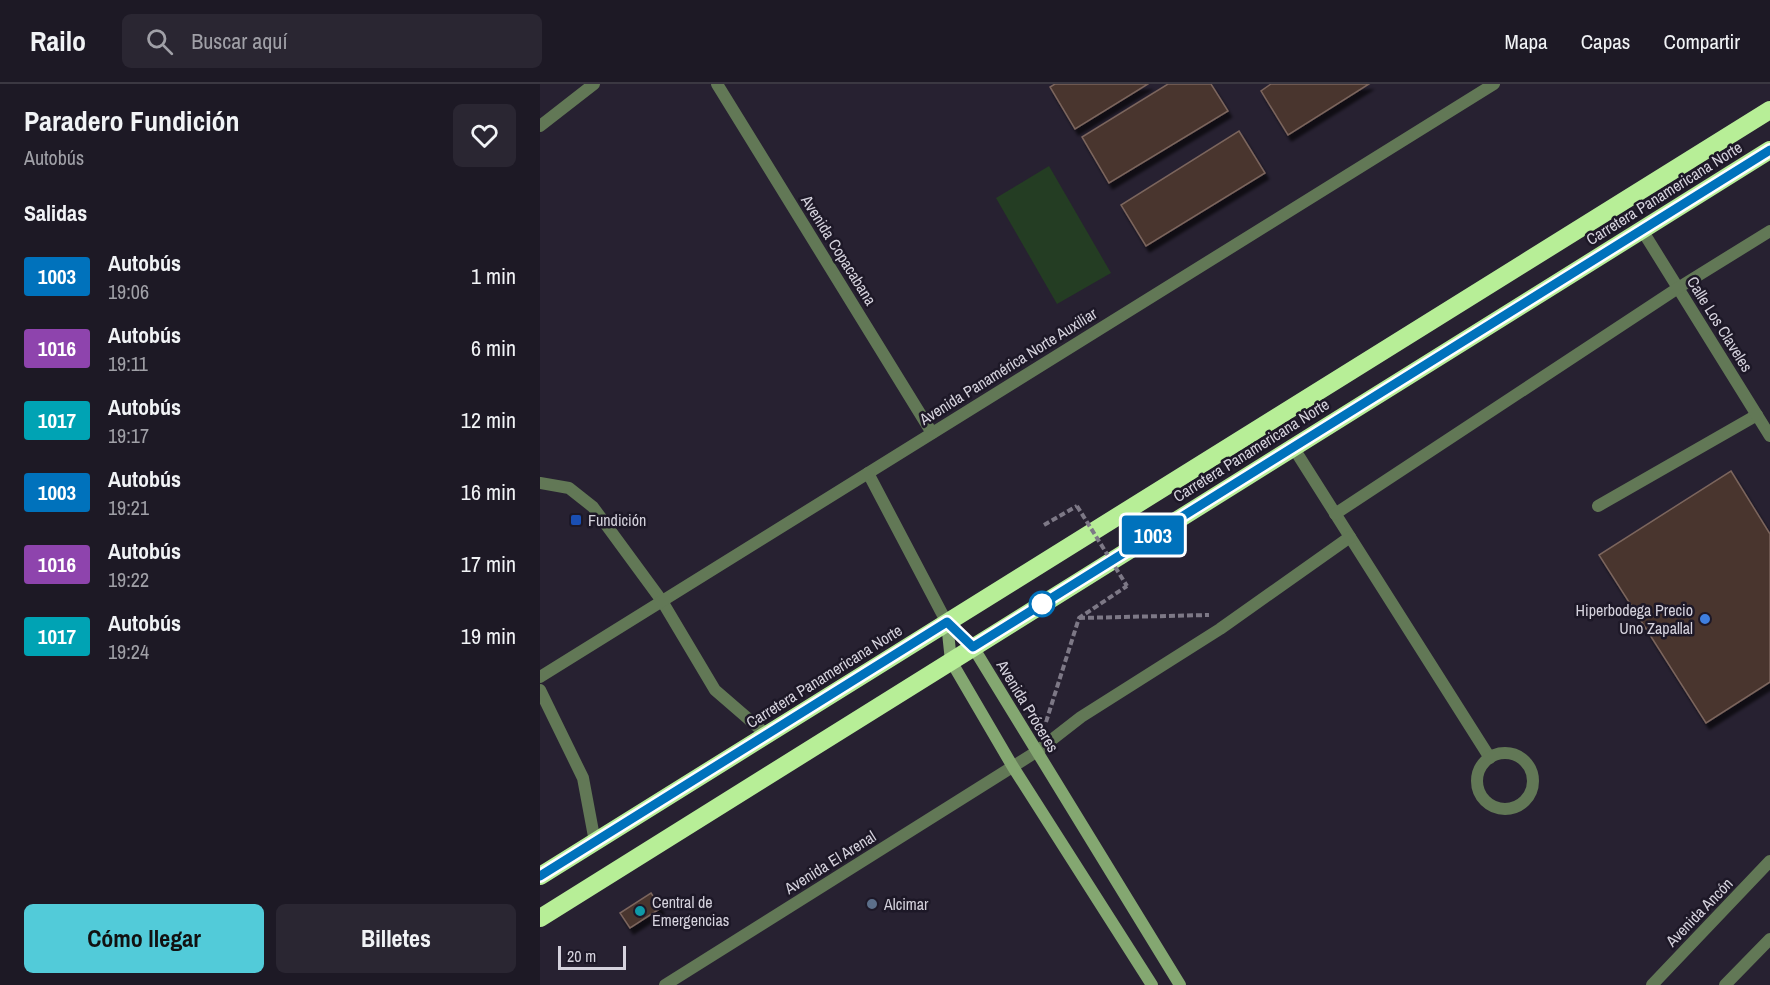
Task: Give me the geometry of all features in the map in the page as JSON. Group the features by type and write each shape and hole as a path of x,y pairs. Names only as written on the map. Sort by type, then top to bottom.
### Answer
{"highway":[{"name":"Carretera Panamericana Norte","path":"540,876 1770,110"},
{"name":"Carretera Panamericana Norte","path":"540,918 1770,150"}],"street":[{"path":"540,126 594,84"},
{"name":"Avenida Copacabana","path":"717,84 932,433"},
{"name":"Avenida Panamérica Norte Auxiliar","path":"540,677 1494,84"},
{"name":"Calle Los Claveles","path":"1642,230 1770,436"},
{"path":"1335,514 1678,288 1770,231"},
{"path":"1598,506 1757,415"},
{"path":"1293,447 1490,758"},
{"path":"868,473 947,622 951,661 1013,767 1152,985"},
{"path":"540,483 569,488 593,507 662,601 715,690 767,735"},
{"name":"Avenida El Arenal","path":"665,985 1036,752 1081,717 1220,629 1350,537"},
{"name":"Avenida Próceres","path":"947,622 973,647 1180,985"},
{"path":"540,690 583,778 595,842"},
{"path":"1500,754 1518,756 1531,771 1532,790 1520,805 1501,809 1492,806 1479,792 1479,773 1490,758 1500,754"},
{"name":"Avenida Ancón","path":"1652,985 1770,861"},
{"path":"1725,985 1770,939"}],"path":[{"path":"1044,525 1077,506 1127,586 1079,618 1045,725"},
{"path":"1079,618 1209,615"}],"green space":[{"path":"1049,166 1111,273 1057,304 996,198"}],"building":[{"path":"1055,84 1148,84 1075,129 1050,87"},
{"path":"1168,84 1211,84 1228,111 1109,183 1082,137"},
{"path":"1271,84 1369,84 1288,135 1261,91"},
{"path":"1239,131 1265,173 1146,246 1121,205"},
{"name":"Hiperbodega Precio Uno Zapallal","path":"1731,471 1770,534 1770,682 1706,723 1599,555"},
{"name":"Central de Emergencias","path":"651,893 661,908 630,928 620,913"}],"bus line":[{"name":"1003","path":"540,876 947,622 973,647 1770,150"}],"place":[{"name":"Fundición","path":"576,520"},
{"name":"Hiperbodega Precio Uno Zapallal","path":"1705,619"},
{"name":"Alcimar","path":"872,904"},
{"name":"Central de Emergencias","path":"640,911"}]}
